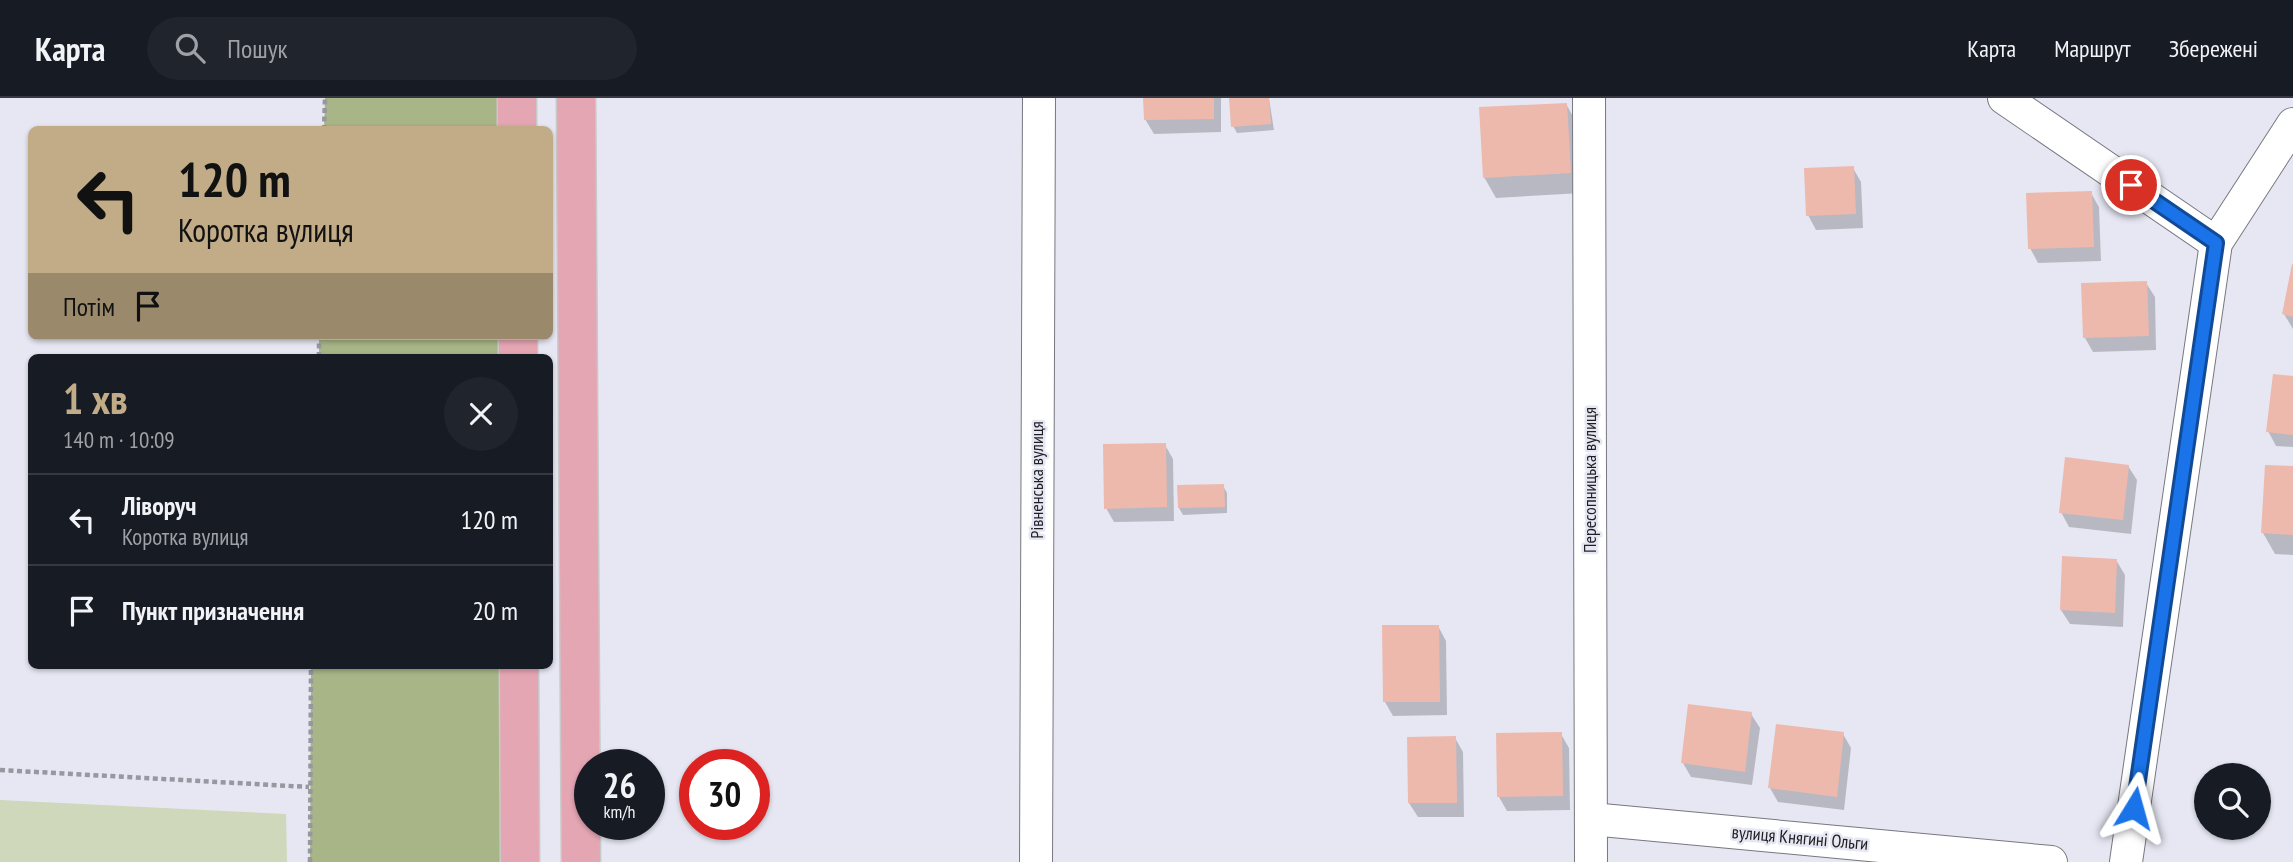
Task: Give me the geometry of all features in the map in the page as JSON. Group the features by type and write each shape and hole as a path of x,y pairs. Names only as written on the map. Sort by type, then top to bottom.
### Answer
{"main road":[{"path":"517,98 517,126"},
{"path":"576,98 580,862"},
{"path":"519,669 520,862"}],"street":[{"name":"Рівненська вулиця","path":"1036,862 1039,98"},
{"name":"Пересопницька вулиця","path":"1589,98 1591,862"},
{"path":"2004,98 2216,243"},
{"path":"2126,862 2216,243 2293,124"},
{"name":"вулиця Княгині Ольги","path":"1591,818 2051,862"}],"path":[{"path":"324,126 325,98"},
{"path":"310,862 312,669"},
{"path":"0,770 309,787"}],"green space":[{"path":"325,98 517,98 517,126 324,126"},
{"path":"319,340 518,340 518,354 319,354"},
{"path":"311,669 519,669 520,862 310,862"},
{"path":"0,800 286,814 287,862 0,862"}],"building":[{"path":"1143,98 1214,98 1214,119 1144,120"},
{"path":"1229,98 1269,98 1271,124 1231,127"},
{"path":"1567,103 1571,173 1483,178 1479,107"},
{"path":"1854,166 1856,214 1806,216 1804,168"},
{"path":"2092,191 2094,247 2028,249 2026,193"},
{"path":"2293,264 2293,317 2282,314"},
{"path":"2147,281 2149,336 2083,338 2081,283"},
{"path":"2273,374 2293,376 2293,435 2266,432"},
{"path":"1166,443 1167,507 1104,509 1103,444"},
{"path":"2065,457 2129,465 2123,520 2059,513"},
{"path":"2265,465 2293,466 2293,535 2261,533"},
{"path":"1224,484 1225,507 1178,508 1177,485"},
{"path":"2062,556 2117,559 2115,613 2060,610"},
{"path":"1382,625 1439,625 1440,702 1383,702"},
{"path":"1688,704 1752,712 1745,772 1681,763"},
{"path":"1776,724 1844,732 1837,797 1768,788"},
{"path":"1562,732 1563,796 1497,797 1496,733"},
{"path":"1456,736 1457,803 1408,803 1407,737"}],"route":[{"path":"2131,185 2216,243 2134,808"}]}
